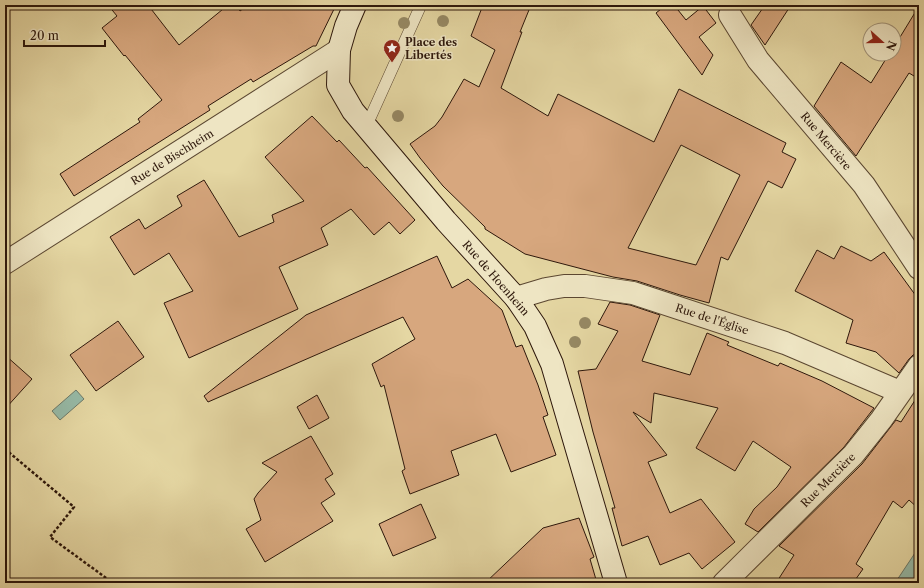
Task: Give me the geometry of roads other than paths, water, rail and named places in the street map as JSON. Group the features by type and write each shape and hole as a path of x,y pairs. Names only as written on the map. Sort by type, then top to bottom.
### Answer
{"street":[{"name":"Rue de Hoenheim","path":"355,5 346,26 339,50 338,85 353,111 366,127 446,221 516,298 535,326 552,364 616,583"},
{"name":"Rue Mercière","path":"730,15 758,60 864,185 919,268"},
{"name":"Rue de Bischheim","path":"5,263 339,50"},
{"name":"Rue de l'Église","path":"516,298 546,289 564,286 585,286 633,293 785,343 900,392"},
{"name":"Rue Mercière","path":"724,583 853,455 881,420 919,366"}],"lane":[{"path":"366,127 421,5"}],"place":[{"name":"Place des Libertés","path":"392,63"}]}
